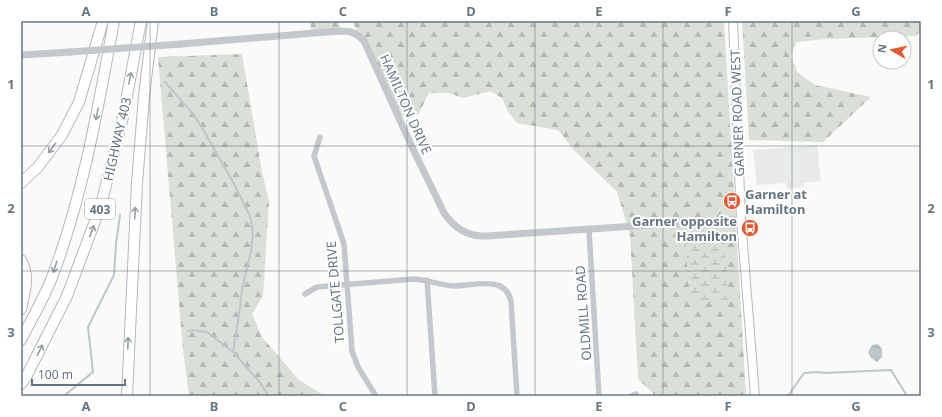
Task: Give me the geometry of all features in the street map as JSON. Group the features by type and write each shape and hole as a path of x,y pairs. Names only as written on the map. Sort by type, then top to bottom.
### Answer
{"highway":[{"path":"21,182 38,167 62,134 79,102 103,21"},
{"name":"HIGHWAY 403","path":"21,340 51,281 77,202 96,120 114,21"},
{"name":"HIGHWAY 403","path":"23,382 67,296 101,205 123,117 141,21"},
{"path":"127,396 137,183 144,96 153,21"},
{"path":"21,260 25,267 27,284 21,308"}],"main road":[{"name":"GARNER ROAD WEST","path":"733,21 741,219 756,396"}],"street":[{"name":"HAMILTON DRIVE","path":"21,55 349,31 357,34 364,41 441,208 453,224 466,233 483,236 741,219"},
{"name":"TOLLGATE DRIVE","path":"320,137 314,156 344,244 352,351 358,367 376,396"},
{"name":"OLDMILL ROAD","path":"588,230 599,396"},
{"path":"305,294 317,287 414,280 427,280 454,286 494,284 502,287 508,292 511,301 517,396"},
{"path":"427,280 435,396"}],"shaded area":[{"path":"817,145 821,181 804,183 804,187 787,189 786,183 757,185 753,150"}],"green space":[{"path":"310,21 338,21 341,28 311,30"},
{"path":"352,21 724,21 746,396 656,396 638,379 630,234 617,192 573,149 558,130 517,123 508,112 502,98 490,91 463,98 449,93 429,93 418,115 399,116"},
{"path":"742,21 921,21 921,31 915,36 912,36 912,30 872,30 872,37 796,42 791,56 797,72 815,85 871,97 823,142 749,140"},
{"path":"242,54 262,172 269,202 263,296 252,314 262,337 299,380 325,396 189,396 183,350 158,57"},
{"path":"724,234 728,300 690,303 685,237"}],"water":[{"path":"878,344 882,349 882,357 877,362 870,357 868,352 872,345"}],"waterway":[{"path":"165,82 194,115 233,182 250,216 253,234 251,251 242,289 233,352"},
{"path":"64,396 93,372 88,327 114,275 120,215"},
{"path":"188,331 193,330 207,332 233,352 258,380 269,396"},
{"path":"788,396 804,373 891,370 907,396"}],"place":[{"name":"Garner at Hamilton","path":"732,201"},
{"name":"Garner opposite Hamilton","path":"750,228"}]}
